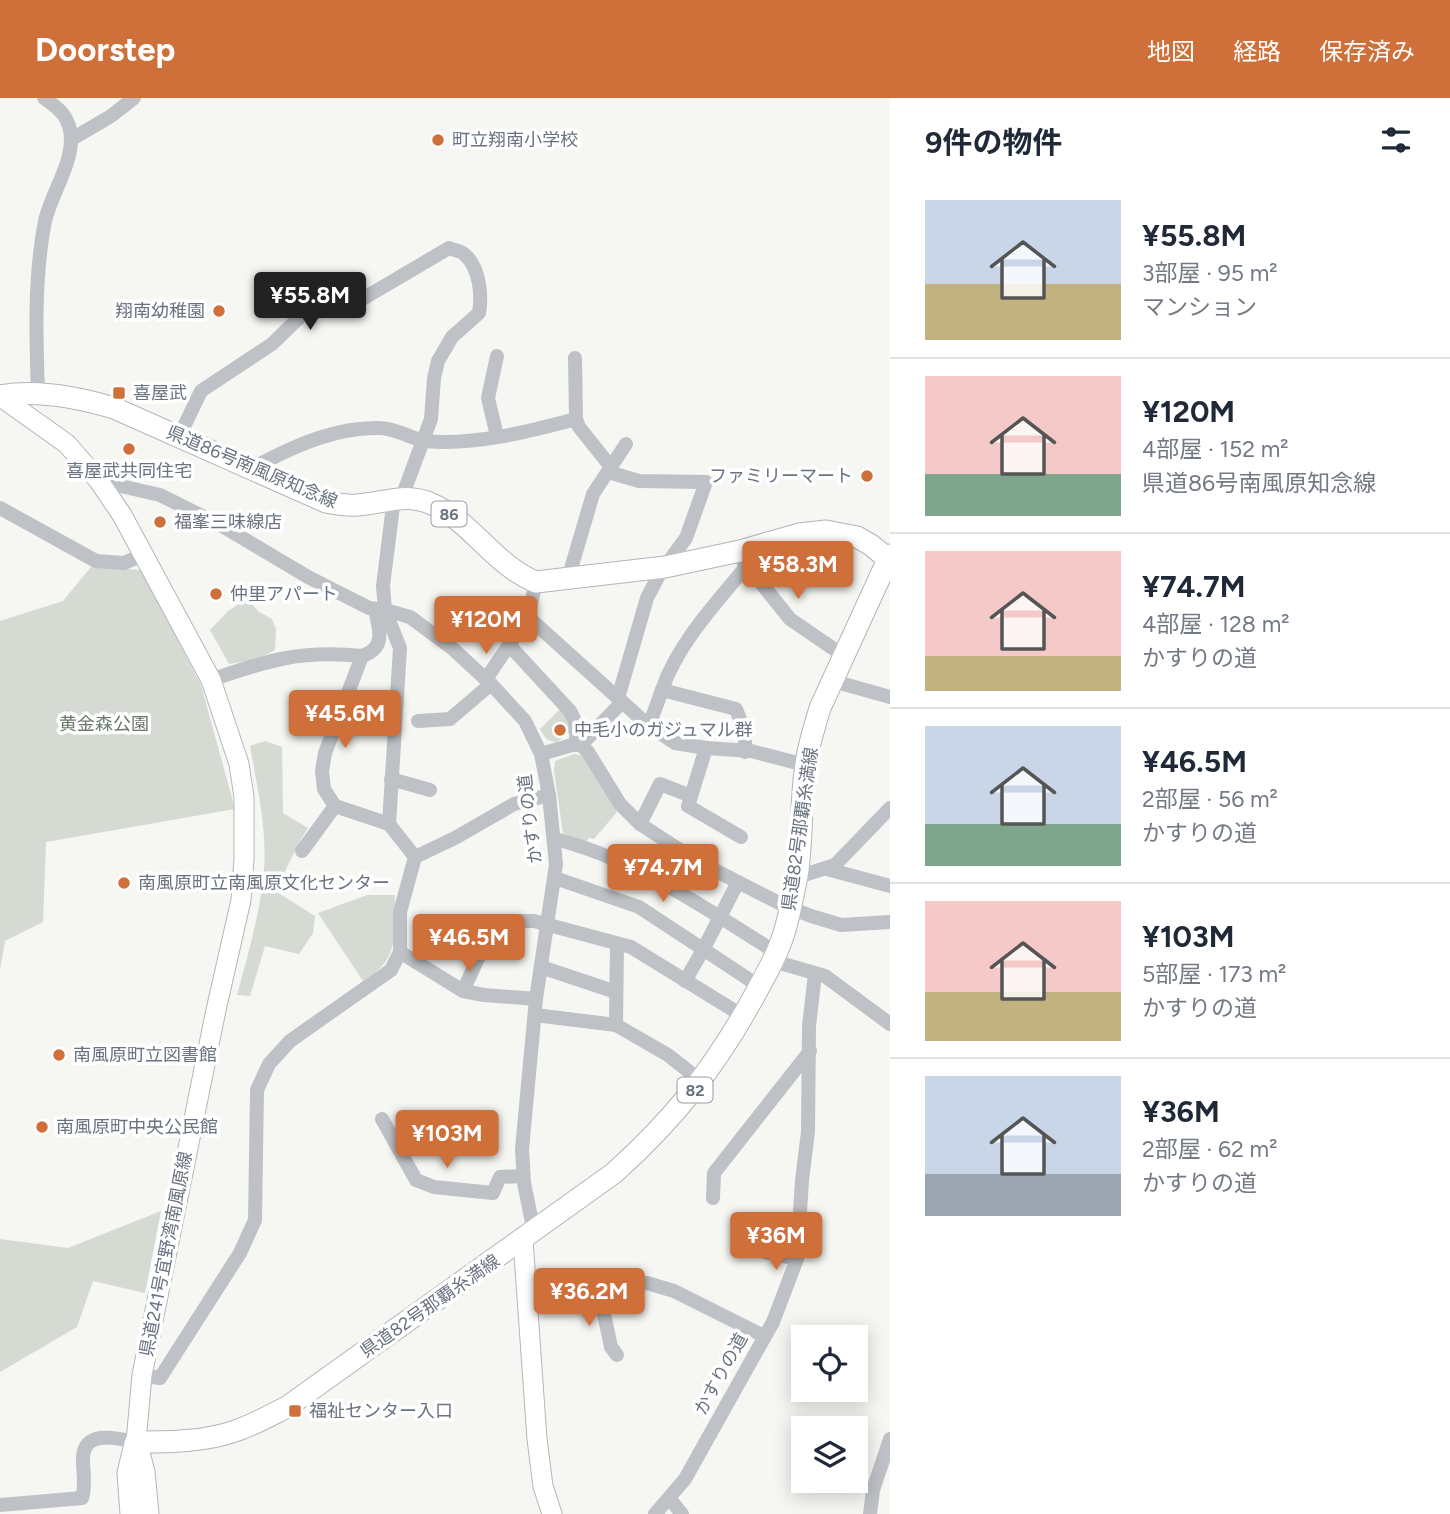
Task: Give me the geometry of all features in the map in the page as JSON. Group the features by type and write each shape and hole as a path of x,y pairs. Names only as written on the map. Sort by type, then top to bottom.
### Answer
{"main road":[{"name":"県道86号南風原知念線","path":"1,396 15,392 38,393 81,398 114,408 326,502 344,506 398,497 417,498 448,513 499,559 525,578 536,582"},
{"name":"県道241号宜野湾南風原線","path":"1,396 67,444 99,481 145,554 211,680 239,764 244,797 241,900 142,1375 135,1442"},
{"path":"536,582 743,560 799,534 826,531 857,537 890,558"},
{"name":"県道82号那覇糸満線","path":"135,1442 216,1437 246,1427 287,1407 614,1173 681,1107 743,1016 775,957 791,908 797,875 801,850 805,765 820,708 890,558"},
{"path":"528,1236 527,1289 538,1451 543,1486 552,1514"},
{"path":"131,1514 128,1472 135,1442"},
{"path":"135,1442 144,1472 148,1514"}],"street":[{"path":"38,393 37,319 46,220 70,153 72,139 69,122 63,112 44,98"},
{"path":"72,139 111,116 134,98"},
{"path":"179,437 201,390 272,344 306,311 354,303 449,248 465,255 478,278 482,299 480,313 452,337 438,361 431,419 425,441 398,497 380,609 380,636 375,650 362,656 305,654 285,657 211,680"},
{"path":"496,356 488,398 497,436"},
{"path":"575,358 576,419 610,469 639,481 706,482 686,538 647,598 620,700 579,745"},
{"path":"258,471 262,463 302,443 345,430 380,428 401,431 425,441 520,434 576,419"},
{"path":"568,579 593,494 626,444"},
{"path":"99,481 160,495 224,527 369,608 410,617 452,648 488,682 525,721 541,754"},
{"path":"0,508 96,561 124,563 145,554"},
{"path":"649,726 671,668 743,560 790,619 844,656"},
{"path":"418,721 450,719 488,682 528,617 536,582"},
{"path":"380,609 400,648 389,824"},
{"path":"528,617 649,726 675,743 751,751 805,765"},
{"path":"509,645 568,708 575,721 579,745 588,752 620,804 640,824 696,861 791,908 841,925 890,922"},
{"path":"362,656 325,753 322,771 324,789 335,806 389,824 415,857"},
{"path":"833,681 890,697"},
{"path":"662,690 736,709 744,732 745,752"},
{"name":"かすりの道","path":"528,1236 522,1149 536,999 555,878 555,839 541,754 579,745"},
{"path":"706,748 688,806 741,837"},
{"path":"391,779 430,790"},
{"path":"640,824 660,784 691,796"},
{"path":"142,1375 160,1378 240,1253 255,1220 257,1090 269,1064 290,1041 391,970 400,952 400,912 415,857 455,838 514,804 549,795"},
{"path":"302,851 335,806"},
{"path":"797,875 835,865 890,808"},
{"path":"555,839 617,860 654,878 720,917 775,957 824,976 890,1024"},
{"path":"827,869 890,886"},
{"path":"555,878 639,907 760,986"},
{"path":"685,981 738,882"},
{"path":"463,991 485,943 497,930 516,921 547,923 589,938 631,947 743,1016"},
{"path":"616,1025 617,944"},
{"path":"400,952 463,991 536,999"},
{"path":"541,967 616,992"},
{"path":"764,1336 773,1322 797,1259 808,1132 809,1026 815,974"},
{"path":"535,1015 616,1025 668,1055 701,1081"},
{"path":"713,1198 714,1173 810,1051"},
{"path":"382,1119 416,1180 434,1186 493,1193 500,1177 523,1176"},
{"path":"761,1251 797,1259"},
{"name":"かすりの道","path":"527,1289 647,1283 674,1291 764,1336 685,1479 655,1514"},
{"path":"598,1286 611,1347 617,1355"},
{"path":"0,1505 82,1498 85,1483 83,1455 90,1442 99,1437 108,1437 135,1442"},
{"path":"870,1514 873,1490 890,1439"},
{"path":"670,1499 682,1514"}],"green space":[{"name":"黄金森公園","path":"91,567 141,570 201,685 235,809 46,842 43,922 5,941 0,970 0,621 63,601"},
{"path":"242,602 250,602 259,612 272,619 276,629 275,650 256,660 229,664 210,630 228,611"},
{"path":"562,707 569,716 570,732 557,742 551,741 540,729"},
{"path":"265,741 282,747 283,813 308,828 275,891 315,916 313,933 299,954 265,946 250,996 237,995 257,916 265,854 263,823 250,746"},
{"path":"574,754 585,759 617,812 594,839 589,838 584,845 563,833 554,771 555,761"},
{"path":"367,895 395,895 395,923 393,943 387,960 363,981 318,913"},
{"path":"161,1211 145,1293 93,1281 77,1327 0,1372 0,1239 68,1248"}],"place":[{"name":"町立翔南小学校","path":"438,140"},
{"name":"翔南幼稚園","path":"219,311"},
{"name":"喜屋武","path":"119,393"},
{"name":"喜屋武共同住宅","path":"129,449"},
{"name":"ファミリーマート","path":"867,476"},
{"name":"福峯三味線店","path":"160,522"},
{"name":"仲里アパート","path":"216,594"},
{"name":"中毛小のガジュマル群","path":"560,730"},
{"name":"南風原町立南風原文化センター","path":"124,883"},
{"name":"南風原町立図書館","path":"59,1055"},
{"name":"南風原町中央公民館","path":"42,1127"},
{"name":"福祉センター入口","path":"295,1411"}]}
